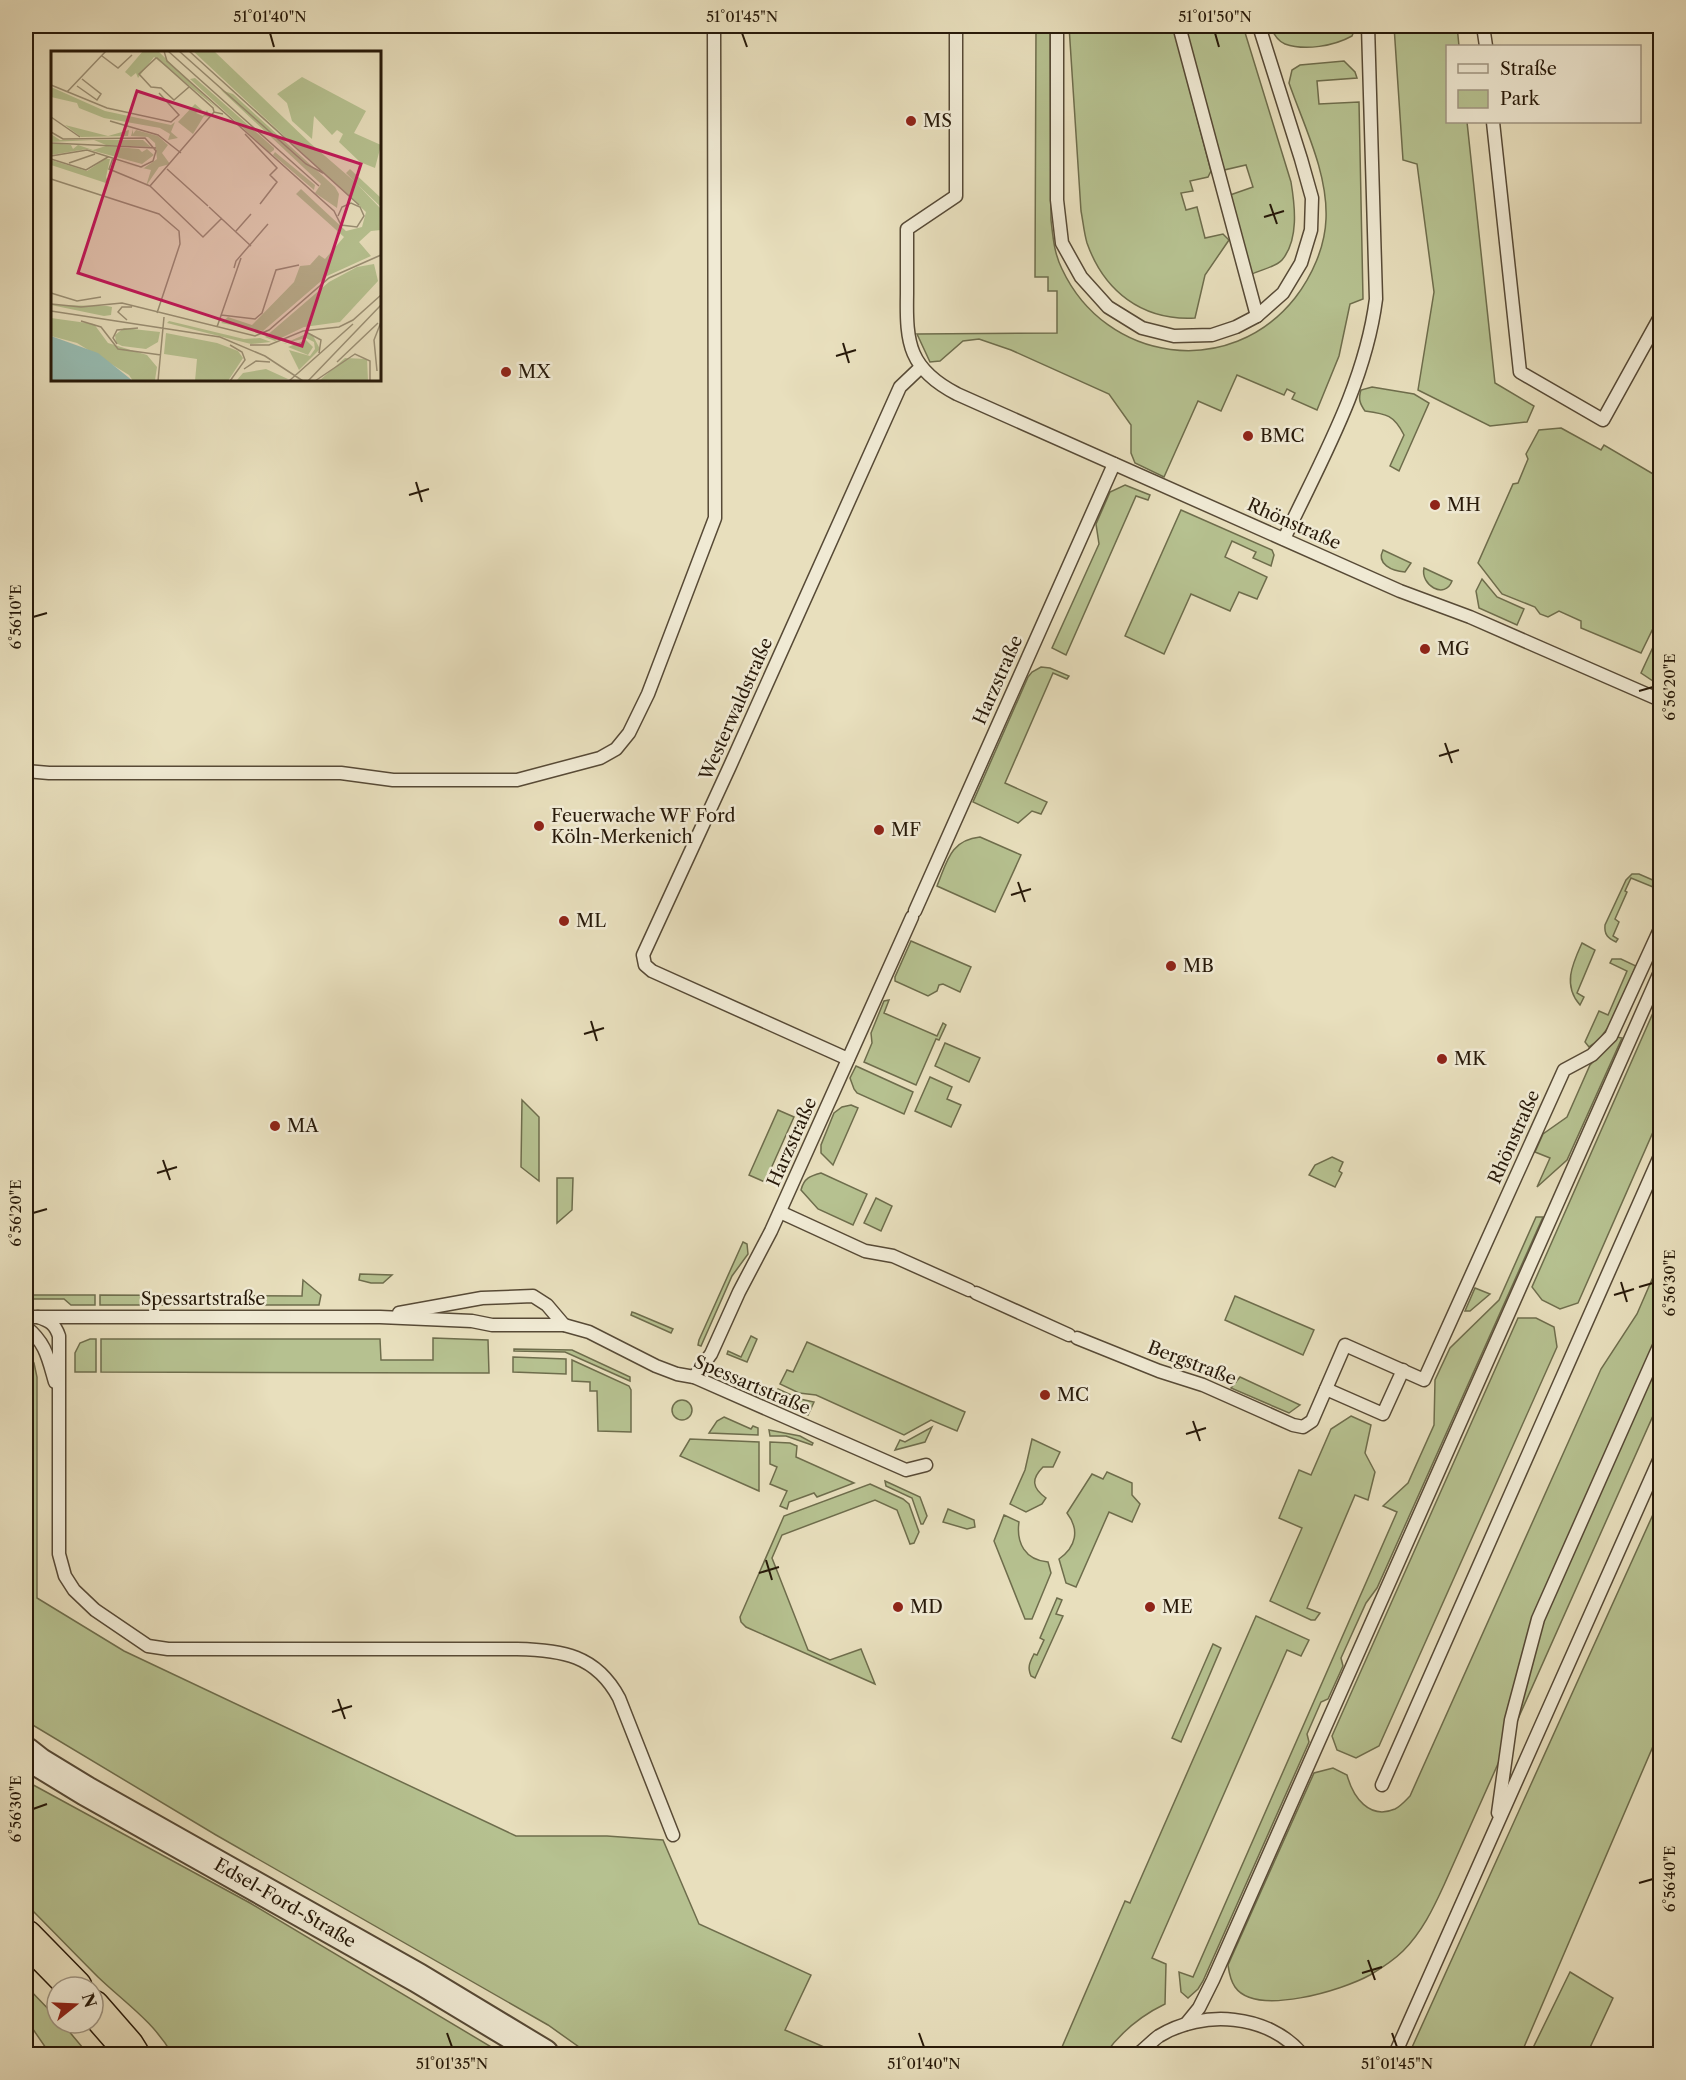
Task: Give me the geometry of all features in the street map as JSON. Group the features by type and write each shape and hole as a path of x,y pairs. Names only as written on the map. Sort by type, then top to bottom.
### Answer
{"highway":[{"path":"26,1937 63,1975"},
{"path":"26,1960 45,1980"},
{"path":"105,2021 132,2055"},
{"path":"96,2035 110,2055"}],"street":[{"name":"Edsel-Ford-Straße","path":"26,1752 39,1763 86,1791 471,2009 544,2055"}],"lane":[{"path":"26,771 49,773 340,773 393,780 517,780 600,758 616,749 629,734 648,694 715,518 714,26"},
{"path":"921,367 911,350 906,330 907,229 956,196 956,26"},
{"path":"1057,26 1057,200 1062,243 1081,278 1108,307 1142,328 1173,336 1212,335 1236,327 1257,316 1282,293 1301,263 1311,230 1312,198 1259,26"},
{"path":"1179,26 1257,316"},
{"path":"1284,539 1355,384 1367,350 1373,322 1376,299 1368,26"},
{"path":"1483,26 1486,45"},
{"path":"1493,123 1520,372 1603,420 1660,317"},
{"name":"Rhönstraße","path":"921,367 934,380 957,394 1114,465 1400,591 1470,617 1660,700"},
{"name":"Westerwaldstraße","path":"849,1059 652,971 645,965 643,955 895,397 900,387 921,367"},
{"name":"Harzstraße","path":"693,1377 711,1354 739,1292 780,1212 1114,465"},
{"name":"Rhönstraße","path":"1403,1371 1424,1380 1564,1070 1592,1055 1611,1036 1660,929"},
{"path":"1186,2024 1199,2008 1213,1980 1660,972"},
{"path":"1382,1785 1660,1156"},
{"name":"Bergstraße","path":"780,1212 866,1251 893,1256 1073,1336 1159,1371 1203,1385 1293,1425 1303,1427 1312,1421 1326,1389"},
{"path":"380,1317 482,1298 533,1296 547,1305 564,1325"},
{"path":"32,1317 49,1321 56,1326 59,1336 59,1554 65,1576 74,1590 118,1627 148,1646 168,1649 546,1649 569,1654 596,1669 612,1685 673,1835"},
{"name":"Spessartstraße","path":"32,1317 380,1317"},
{"path":"380,1317 472,1321 492,1325 564,1325"},
{"name":"Spessartstraße","path":"564,1325 589,1332 656,1366 693,1377 906,1470 926,1465"},
{"path":"26,1327 39,1338 46,1350 59,1397"},
{"path":"1496,1829 1511,1720 1538,1619 1660,1344"},
{"path":"1345,1345 1403,1371 1383,1414 1326,1389 1345,1345"},
{"path":"1395,2055 1660,1458"},
{"path":"1138,2055 1159,2036 1186,2024 1215,2019 1245,2021 1273,2031 1297,2048 1302,2055"}],"green space":[{"path":"1036,26 1050,26 1051,220 1059,263 1082,301 1108,325 1138,341 1171,350 1204,350 1237,341 1268,324 1295,298 1301,289 1312,271 1323,240 1326,202 1314,150 1289,83 1292,70 1300,65 1344,61 1355,72 1357,78 1317,81 1319,104 1359,102 1363,299 1350,304 1339,356 1317,410 1292,399 1295,393 1287,389 1284,395 1237,375 1221,411 1198,401 1164,477 1135,463 1131,453 1131,425 1109,394 1011,350 979,339 963,341 940,361 930,362 917,334 1057,333 1057,291 1048,291 1048,277 1035,277"},
{"path":"1069,26 1173,26 1211,171 1208,177 1190,181 1193,191 1181,193 1186,210 1197,207 1205,238 1223,234 1229,240 1205,275 1195,318 1176,318 1158,314 1128,300 1115,289 1094,260 1087,243 1081,211"},
{"path":"1185,26 1243,26 1291,182 1294,222 1291,243 1282,260 1276,265 1252,274 1230,195 1253,187 1246,165 1224,170"},
{"path":"1270,26 1356,26 1352,36 1345,40 1328,45 1301,47 1282,43"},
{"path":"1394,26 1457,26 1459,45 1446,45 1446,123 1467,123 1495,383 1534,406 1527,422 1490,426 1418,390 1434,292 1417,164 1403,160"},
{"path":"1372,387 1414,394 1429,403 1399,471 1390,466 1404,435 1393,419 1379,413 1365,411 1361,404 1361,390"},
{"path":"1561,428 1601,450 1604,445 1660,478 1660,555 1654,572 1660,590 1660,614 1641,653 1581,628 1581,621 1559,611 1548,617 1540,614 1535,607 1502,594 1478,563 1513,484 1518,483 1528,459 1526,454 1539,430"},
{"path":"1125,485 1150,495 1148,500 1136,496 1066,655 1052,648 1099,544 1096,524 1110,492"},
{"path":"1181,510 1272,550 1274,555 1271,566 1253,558 1256,552 1232,541 1225,557 1267,577 1257,599 1239,592 1230,611 1191,594 1164,654 1125,636"},
{"path":"1383,550 1411,563 1405,572 1390,568 1383,563 1381,555"},
{"path":"1424,568 1452,581 1449,587 1439,590 1429,585"},
{"path":"1482,579 1497,597 1524,609 1517,625 1479,608 1476,591"},
{"path":"1660,632 1660,681 1653,681 1641,673"},
{"path":"1041,667 1050,668 1069,676 1067,679 1053,673 1005,783 1047,802 1041,814 1032,811 1018,823 973,802 1028,677"},
{"path":"980,837 1021,855 995,912 937,886 947,861 956,847 970,839"},
{"path":"1632,874 1639,874 1655,881 1653,887 1631,878 1615,919 1619,922 1613,936 1618,939 1616,942 1607,936 1605,925 1626,880"},
{"path":"911,941 971,967 960,992 943,984 928,996 895,981"},
{"path":"1582,943 1595,950 1577,993 1584,997 1580,1005 1571,990 1570,982 1573,966"},
{"path":"1612,959 1621,959 1636,966 1612,1022 1597,1041 1589,1047 1585,1042 1599,1011 1608,1015 1627,971 1610,963"},
{"path":"1660,997 1660,1116 1578,1303 1560,1309 1542,1300 1532,1287"},
{"path":"889,1000 884,1013 937,1036 943,1023 946,1025 939,1040 936,1039 916,1085 864,1062 872,1043 871,1033 884,1001"},
{"path":"1617,1037 1622,1038 1567,1160 1537,1187 1550,1158 1535,1152 1543,1134 1567,1117 1590,1065"},
{"path":"945,1043 980,1058 969,1082 935,1066"},
{"path":"856,1066 913,1092 904,1114 857,1093 850,1078"},
{"path":"930,1077 952,1087 947,1099 961,1105 951,1127 915,1111"},
{"path":"522,1100 539,1117 539,1181 521,1167"},
{"path":"851,1105 858,1108 833,1165 821,1153 821,1145 834,1113 842,1107"},
{"path":"778,1110 794,1117 765,1182 749,1175"},
{"path":"1332,1157 1343,1162 1339,1171 1342,1173 1335,1187 1309,1175 1315,1165"},
{"path":"821,1173 867,1194 853,1225 818,1209 801,1190 808,1178"},
{"path":"557,1178 573,1178 572,1210 557,1223"},
{"path":"876,1198 892,1206 881,1231 864,1223"},
{"path":"1536,1217 1543,1217 1377,1588 1366,1603 1341,1658 1343,1666 1328,1699 1321,1702 1307,1734 1309,1742 1203,1981 1188,1998 1181,1992 1179,1972 1193,1977 1397,1512 1383,1506 1408,1483 1434,1425 1435,1380 1450,1348 1499,1300"},
{"path":"743,1242 747,1244 748,1254 732,1276 701,1346 698,1345 699,1340"},
{"path":"1660,1261 1660,1400 1436,1903 1410,1944 1370,1975 1340,1987 1300,1998 1261,2000 1246,1996 1233,1984 1228,1965 1314,1773 1333,1768 1347,1775 1358,1798 1370,1809 1377,1811 1386,1812 1395,1809 1410,1796 1601,1369 1637,1314"},
{"path":"360,1274 392,1275 383,1283 371,1283 359,1280"},
{"path":"303,1280 321,1295 319,1305 100,1305 100,1295 302,1296"},
{"path":"1475,1288 1490,1294 1470,1311 1465,1311"},
{"path":"26,1295 95,1295 95,1305 71,1305 64,1299 26,1299"},
{"path":"1235,1296 1314,1330 1303,1355 1225,1320"},
{"path":"632,1312 673,1329 671,1333 631,1315"},
{"path":"1518,1318 1536,1318 1554,1327 1557,1347 1379,1746 1356,1758 1337,1750 1332,1736"},
{"path":"751,1336 757,1339 747,1362 727,1354 728,1351 741,1357"},
{"path":"433,1338 488,1340 489,1373 101,1372 101,1339 380,1339 381,1360 433,1360"},
{"path":"96,1339 96,1372 75,1372 75,1353 80,1343"},
{"path":"807,1342 965,1412 957,1431 931,1420 904,1435 816,1395 799,1393 780,1384 787,1370 793,1372"},
{"path":"26,1349 34,1363 37,1377 37,1598 124,1651 516,1836 607,1836 663,1840 699,1924 811,1975 785,2030 840,2054 589,2054 548,2025 216,1835 26,1721"},
{"path":"514,1349 572,1350 630,1377 630,1381 565,1352 514,1351"},
{"path":"513,1357 566,1359 566,1374 513,1372"},
{"path":"572,1360 629,1386 631,1390 631,1432 598,1431 597,1391 590,1391 590,1382 572,1381"},
{"path":"1240,1377 1300,1405 1289,1413 1231,1388"},
{"path":"778,1389 800,1399 814,1402 808,1415 773,1400"},
{"path":"678,1400 686,1400 692,1406 692,1414 686,1420 678,1420 672,1414 672,1406"},
{"path":"1351,1416 1371,1425 1365,1453 1375,1472 1368,1500 1355,1495 1307,1608 1320,1613 1315,1620 1311,1620 1270,1601 1302,1528 1279,1518 1299,1470 1311,1475 1331,1429"},
{"path":"724,1417 751,1429 753,1426 758,1428 758,1435 709,1433 717,1421"},
{"path":"932,1427 925,1442 895,1450 900,1440 905,1442"},
{"path":"769,1430 800,1436 813,1443 812,1445 786,1436 770,1436"},
{"path":"690,1439 759,1442 759,1491 680,1456"},
{"path":"1032,1439 1060,1452 1053,1467 1043,1467 1035,1479 1038,1491 1046,1498 1042,1504 1026,1512 1010,1504 1025,1470"},
{"path":"770,1442 790,1443 797,1446 796,1457 854,1483 817,1497 814,1493 789,1502 787,1509 780,1506 787,1491 770,1484 777,1467 770,1464"},
{"path":"1107,1472 1132,1483 1132,1495 1140,1504 1132,1522 1109,1512 1076,1587 1066,1583 1059,1559 1069,1549 1074,1538 1074,1526 1067,1513 1092,1474 1103,1479"},
{"path":"885,1481 920,1497 927,1516 923,1524 921,1524 912,1498 886,1486"},
{"path":"870,1484 909,1504 919,1532 914,1543 910,1544 897,1510 875,1500 782,1535 772,1558 808,1650 830,1660 861,1649 875,1684 746,1627 740,1617 784,1516"},
{"path":"1660,1499 1660,1730 1521,2054 1409,2054"},
{"path":"948,1509 974,1520 975,1527 967,1529 943,1522"},
{"path":"1004,1515 1019,1522 1019,1537 1024,1549 1033,1558 1048,1562 1051,1573 1032,1619 1025,1619 994,1541"},
{"path":"1057,1598 1062,1600 1056,1614 1063,1616 1035,1678 1031,1676 1030,1665 1034,1654 1037,1655 1044,1640 1040,1638"},
{"path":"1256,1616 1309,1640 1301,1656 1287,1650 1152,1958 1166,1964 1165,2004 1132,2025 1105,2054 1059,2054 1125,1901 1130,1903"},
{"path":"1213,1644 1221,1648 1181,1742 1172,1738"},
{"path":"26,1781 250,1903 503,2054 172,2054 148,2022 105,1983 105,1975 96,1975 26,1904"},
{"path":"1570,1972 1613,1998 1587,2054 1530,2054"},
{"path":"26,1986 45,2006 45,2035 72,2035 88,2054 50,2054 26,2019"}],"place":[{"name":"MS","path":"911,121"},
{"name":"MX","path":"506,372"},
{"name":"BMC","path":"1248,436"},
{"name":"MH","path":"1435,505"},
{"name":"MG","path":"1425,649"},
{"name":"Feuerwache WF Ford Köln-Merkenich","path":"539,826"},
{"name":"MF","path":"879,830"},
{"name":"ML","path":"564,921"},
{"name":"MB","path":"1171,966"},
{"name":"MK","path":"1442,1059"},
{"name":"MA","path":"275,1126"},
{"name":"MC","path":"1045,1395"},
{"name":"MD","path":"898,1607"},
{"name":"ME","path":"1150,1607"}]}
